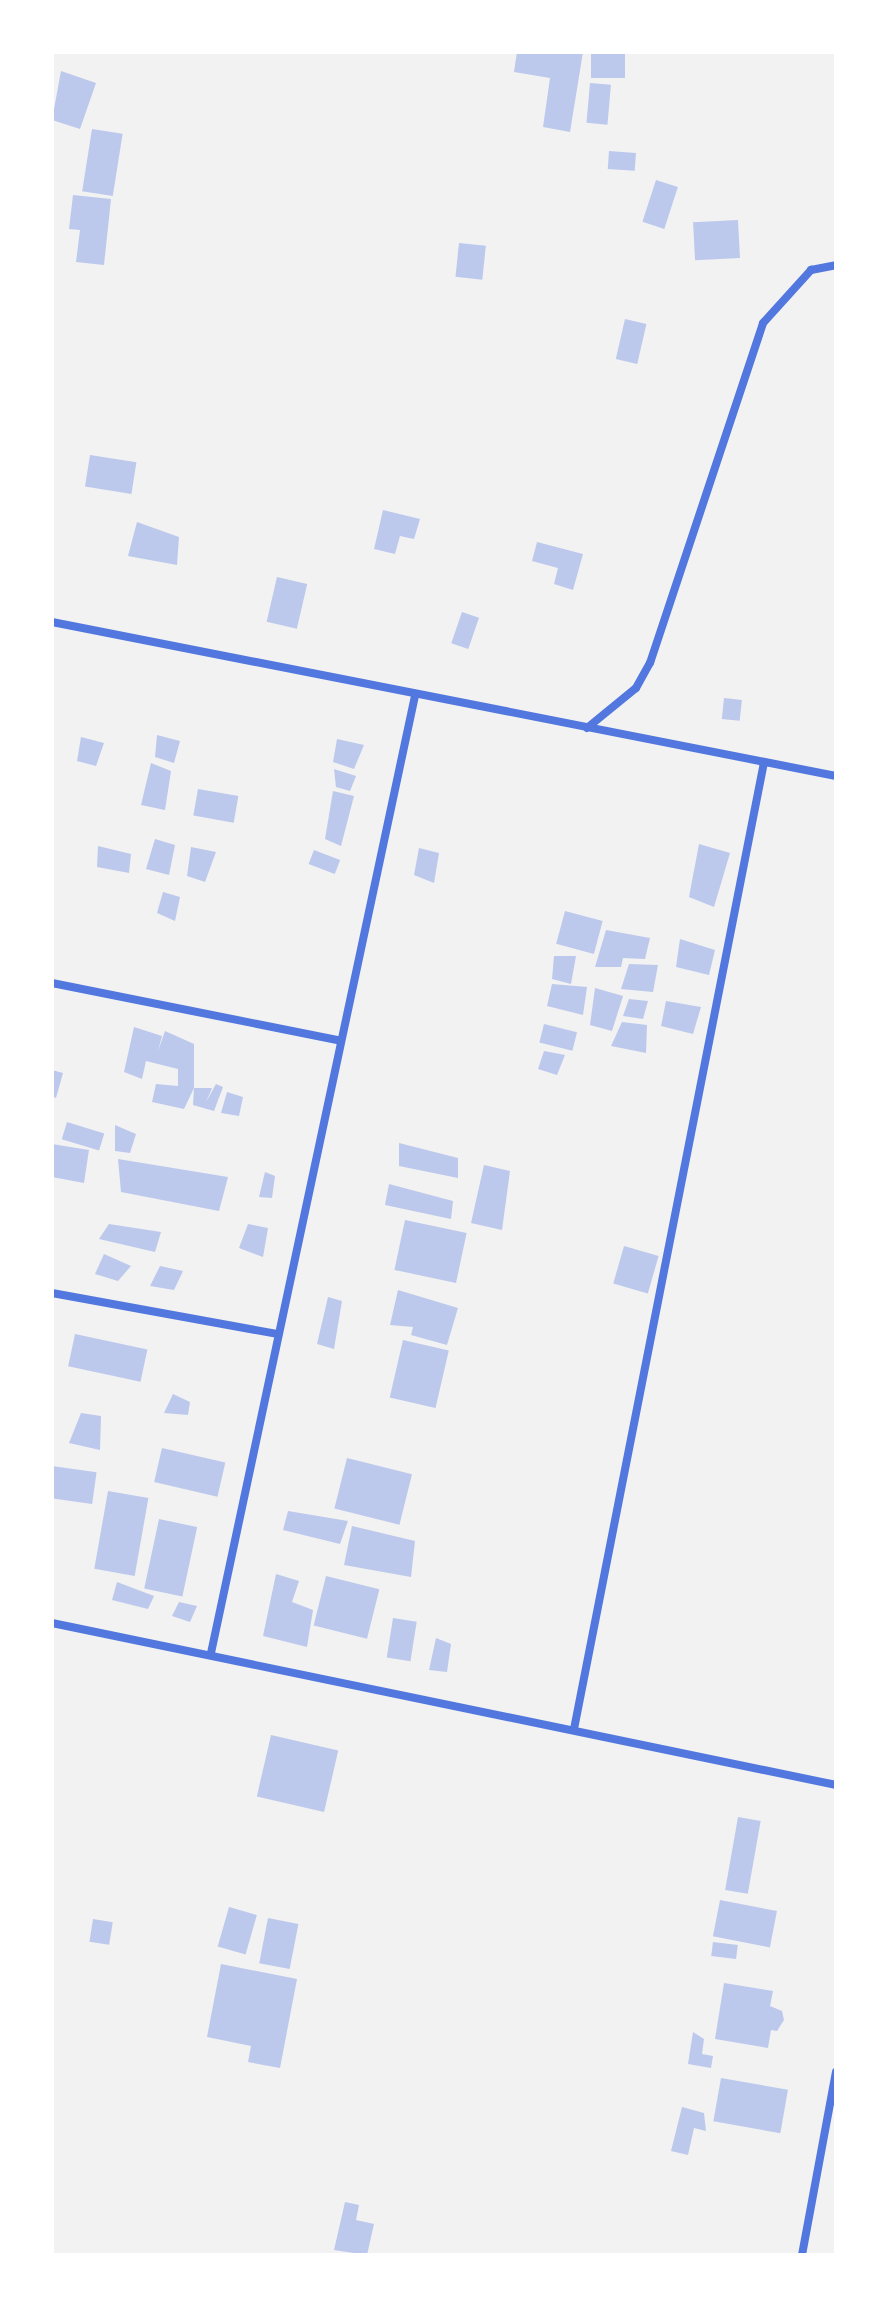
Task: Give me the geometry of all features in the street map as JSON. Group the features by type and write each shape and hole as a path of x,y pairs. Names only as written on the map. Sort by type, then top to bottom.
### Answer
{"street":[{"path":"587,728 636,688 650,663 763,323 811,270 836,265"},
{"path":"52,622 415,696 836,776"},
{"path":"211,1653 338,1040 415,696"},
{"path":"574,1729 764,762"},
{"path":"52,983 338,1040"},
{"path":"52,1293 278,1334"},
{"path":"52,1623 211,1653 836,1785"},
{"path":"802,2255 836,2072"}],"building":[{"path":"517,52 583,52 570,132 543,127 550,78 514,72"},
{"path":"591,52 625,52 625,78 591,78"},
{"path":"61,71 96,83 80,129 52,120"},
{"path":"590,83 611,85 607,125 587,123"},
{"path":"92,129 123,134 113,196 82,191"},
{"path":"609,151 636,153 635,171 608,169"},
{"path":"656,180 678,187 664,229 642,222"},
{"path":"73,195 111,199 104,265 76,262 80,230 69,229"},
{"path":"738,220 740,258 695,260 693,222"},
{"path":"459,243 486,246 482,280 455,277"},
{"path":"625,319 646,324 637,364 616,359"},
{"path":"90,455 136,462 131,494 85,487"},
{"path":"383,510 420,519 414,539 400,536 395,554 374,549"},
{"path":"137,522 179,537 177,565 128,556"},
{"path":"537,542 583,554 573,590 554,584 558,568 532,561"},
{"path":"277,577 307,584 297,629 267,622"},
{"path":"462,612 479,618 468,649 451,643"},
{"path":"724,698 742,700 740,721 722,719"},
{"path":"157,735 180,741 174,763 155,757"},
{"path":"81,737 104,743 96,766 77,761"},
{"path":"337,739 364,745 354,769 333,762"},
{"path":"151,763 171,771 165,810 141,805"},
{"path":"334,769 356,776 350,791 336,787"},
{"path":"198,789 238,796 234,823 193,816"},
{"path":"333,791 354,796 341,846 325,839"},
{"path":"155,839 175,845 169,875 146,869"},
{"path":"699,844 730,853 714,907 689,897"},
{"path":"98,846 131,854 129,873 97,867"},
{"path":"191,847 216,852 205,882 187,876"},
{"path":"419,848 439,853 434,883 414,875"},
{"path":"314,850 340,860 335,874 309,864"},
{"path":"163,892 180,897 175,921 157,913"},
{"path":"565,911 603,921 594,954 556,944"},
{"path":"606,930 650,938 645,959 623,958 621,967 595,967"},
{"path":"680,939 715,950 709,975 676,967"},
{"path":"554,956 576,956 571,984 552,979"},
{"path":"629,964 658,965 653,992 621,989"},
{"path":"552,984 587,987 583,1015 547,1006"},
{"path":"595,988 623,996 612,1031 590,1025"},
{"path":"629,999 648,1001 643,1019 623,1016"},
{"path":"666,1001 701,1007 693,1034 661,1026"},
{"path":"622,1022 647,1025 646,1053 611,1046"},
{"path":"544,1024 577,1032 572,1051 539,1042"},
{"path":"134,1027 162,1036 158,1051 165,1031 194,1044 194,1088 184,1109 152,1102 156,1084 178,1086 178,1069 146,1061 142,1079 124,1072"},
{"path":"544,1051 565,1055 557,1075 538,1069"},
{"path":"52,1070 63,1073 56,1098 52,1096"},
{"path":"216,1084 223,1087 214,1111 193,1105 194,1088 212,1088 206,1102"},
{"path":"227,1092 243,1097 239,1116 221,1113"},
{"path":"67,1122 104,1133 99,1151 62,1139"},
{"path":"115,1125 136,1134 130,1153 115,1151"},
{"path":"399,1143 458,1158 458,1178 399,1166"},
{"path":"52,1144 89,1150 84,1183 52,1177"},
{"path":"118,1159 228,1177 219,1211 121,1192"},
{"path":"484,1165 510,1171 502,1230 471,1223"},
{"path":"265,1172 275,1176 272,1198 259,1197"},
{"path":"389,1184 453,1201 451,1219 385,1205"},
{"path":"405,1220 467,1233 456,1283 394,1270"},
{"path":"109,1224 161,1232 155,1252 99,1239"},
{"path":"248,1224 268,1228 263,1257 239,1248"},
{"path":"624,1246 659,1256 648,1293 613,1283"},
{"path":"104,1254 131,1266 118,1281 95,1274"},
{"path":"160,1266 183,1271 174,1290 150,1286"},
{"path":"398,1290 458,1308 447,1345 411,1335 413,1327 390,1325"},
{"path":"328,1297 342,1301 334,1349 317,1344"},
{"path":"75,1334 147,1349 141,1382 68,1366"},
{"path":"403,1340 449,1351 436,1408 390,1397"},
{"path":"173,1394 190,1402 188,1415 164,1413"},
{"path":"81,1413 101,1416 100,1450 69,1443"},
{"path":"162,1448 225,1463 217,1497 154,1482"},
{"path":"347,1458 412,1474 399,1525 334,1508"},
{"path":"52,1466 97,1472 92,1504 52,1498"},
{"path":"108,1491 148,1498 135,1576 94,1569"},
{"path":"288,1511 348,1521 340,1544 283,1530"},
{"path":"159,1519 197,1527 182,1597 144,1588"},
{"path":"352,1526 415,1541 411,1577 344,1565"},
{"path":"276,1574 299,1581 292,1602 313,1610 307,1647 263,1636"},
{"path":"326,1576 379,1589 367,1639 314,1625"},
{"path":"117,1582 154,1596 148,1609 112,1600"},
{"path":"179,1602 197,1606 190,1622 172,1616"},
{"path":"393,1618 417,1622 410,1661 387,1658"},
{"path":"436,1638 451,1644 447,1672 429,1670"},
{"path":"271,1735 338,1751 324,1812 257,1796"},
{"path":"738,1817 761,1821 748,1894 725,1890"},
{"path":"720,1900 777,1911 770,1947 713,1936"},
{"path":"229,1907 257,1915 246,1954 218,1946"},
{"path":"268,1918 298,1924 290,1969 259,1963"},
{"path":"93,1919 113,1922 109,1945 89,1942"},
{"path":"713,1942 738,1945 736,1959 711,1956"},
{"path":"221,1964 297,1979 280,2068 248,2062 251,2046 207,2037"},
{"path":"724,1983 773,1991 770,2006 782,2011 784,2020 777,2031 771,2030 768,2048 715,2039"},
{"path":"693,2032 704,2039 702,2054 713,2056 711,2068 688,2064"},
{"path":"721,2078 788,2090 780,2133 713,2121"},
{"path":"682,2107 704,2113 706,2131 694,2128 688,2155 671,2151"},
{"path":"345,2202 359,2205 356,2220 374,2224 367,2255 334,2250"}]}
